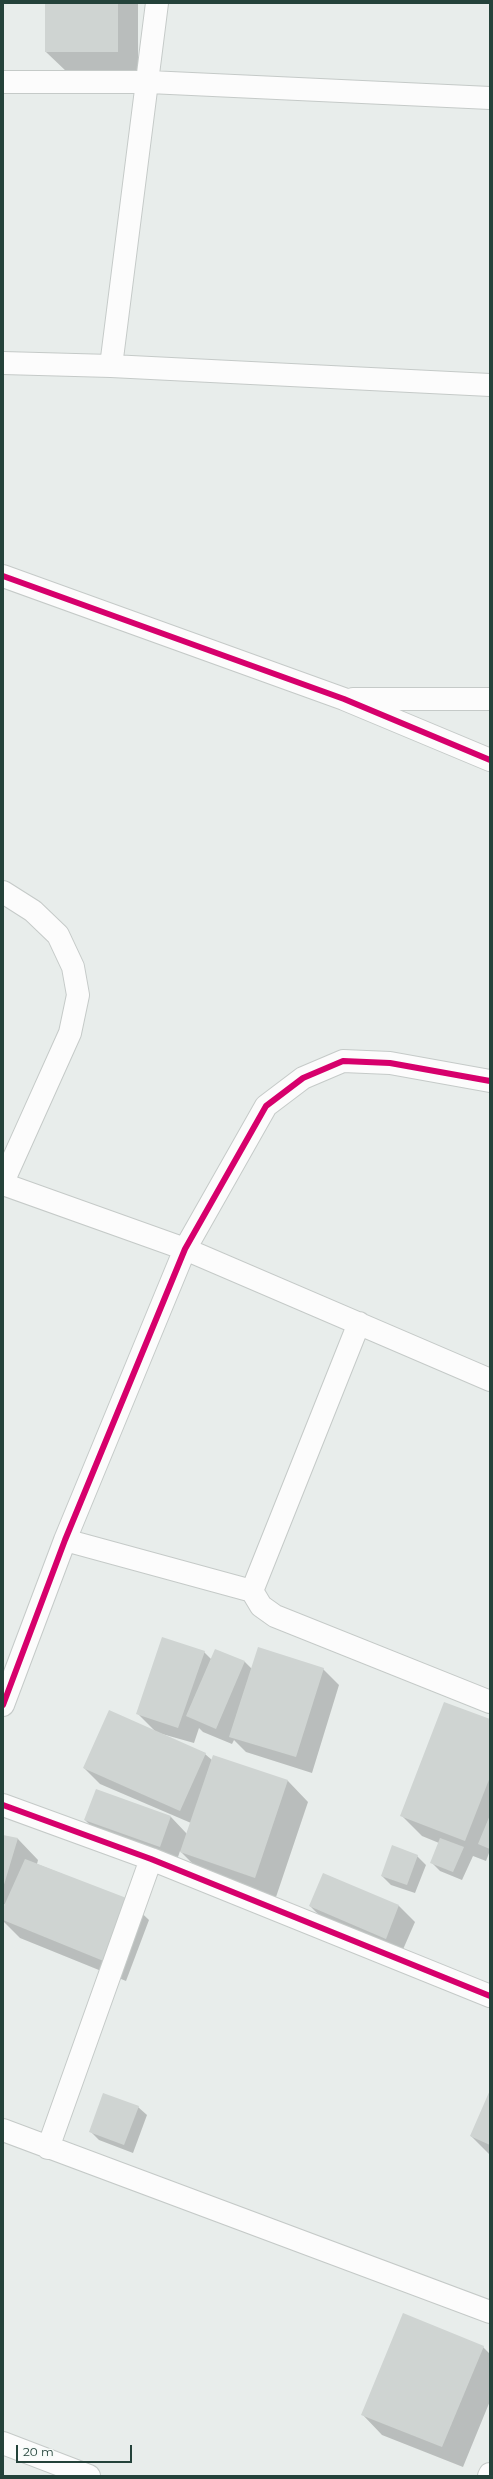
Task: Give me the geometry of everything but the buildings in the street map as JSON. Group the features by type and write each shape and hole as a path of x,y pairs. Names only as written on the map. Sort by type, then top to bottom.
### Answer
{"street":[{"path":"111,366 149,82 157,3"},
{"path":"3,82 149,82 490,98"},
{"path":"3,363 111,366 490,385"},
{"path":"3,576 344,699 490,760"},
{"path":"344,699 490,699"},
{"path":"3,892 33,911 58,935 73,967 78,995 70,1032 3,1183 185,1249 490,1380"},
{"path":"3,1705 65,1540 185,1249 266,1106 303,1078 343,1062 390,1063 490,1081"},
{"path":"252,1591 359,1323"},
{"path":"65,1540 252,1591 261,1606 275,1616 490,1702"},
{"path":"3,1805 151,1859 490,1996"},
{"path":"48,2148 151,1859"},
{"path":"3,2130 490,2312"},
{"path":"3,2443 89,2476"}],"cycle path":[{"path":"3,576 344,699 490,760"},
{"path":"3,1705 65,1540 185,1249 266,1106 303,1078 343,1061 390,1063 490,1081"},
{"path":"3,1805 151,1859 490,1996"}]}
